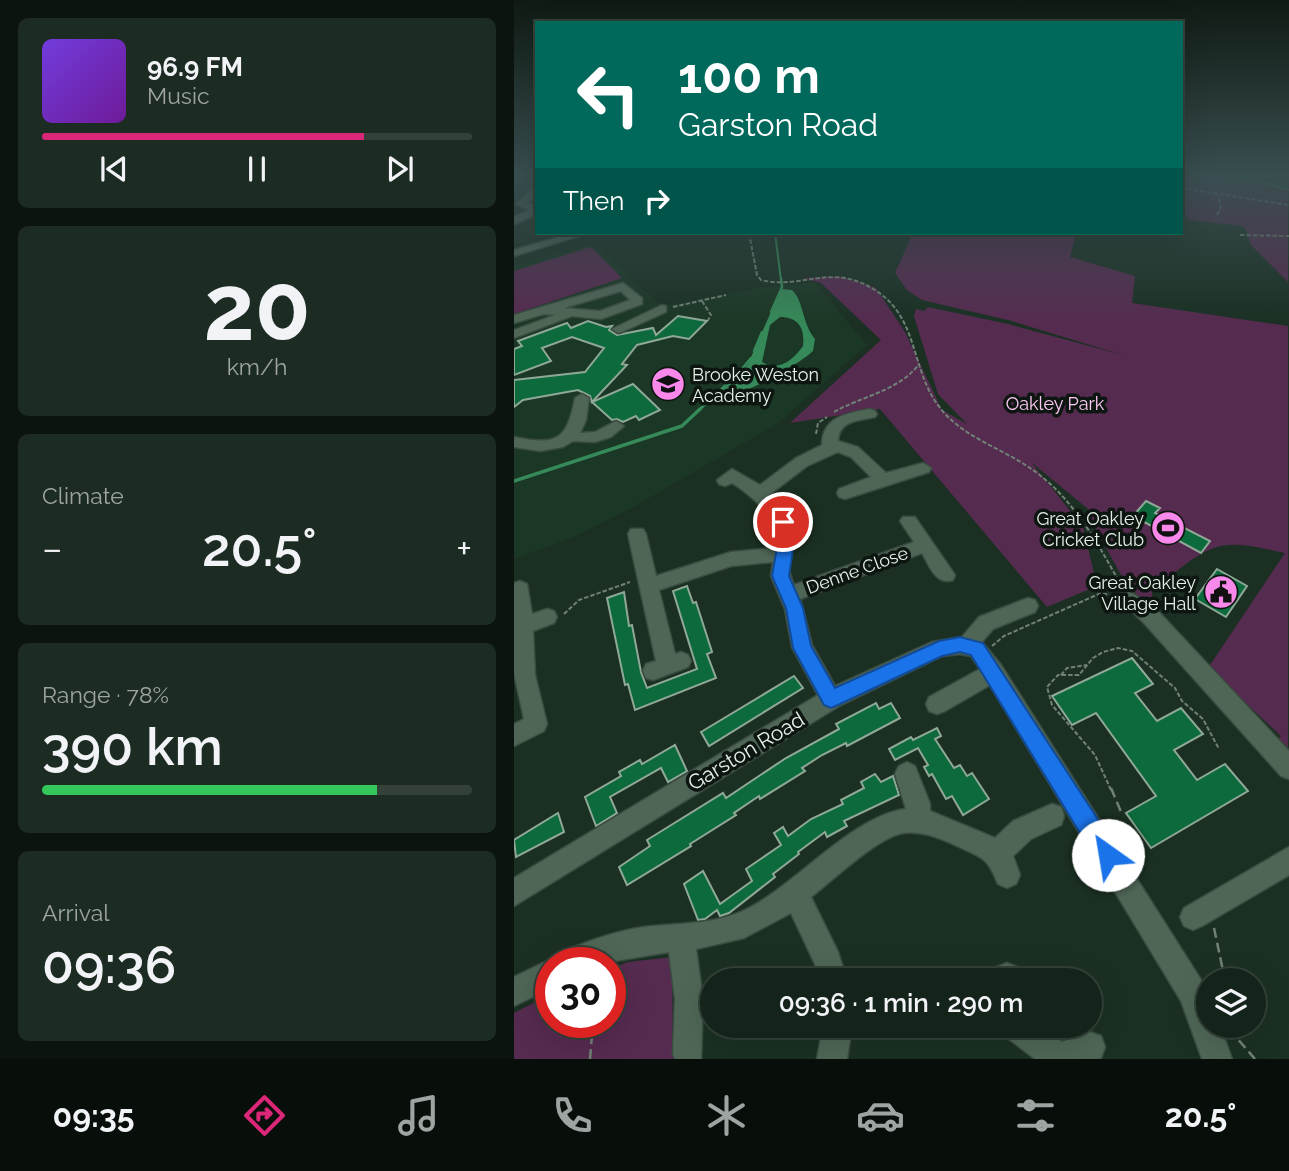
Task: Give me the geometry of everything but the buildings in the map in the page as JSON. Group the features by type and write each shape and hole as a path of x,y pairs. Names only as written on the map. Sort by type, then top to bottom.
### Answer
{"street":[{"path":"514,253 577,235"},
{"path":"514,319 540,310 626,291"},
{"path":"514,334 577,313 626,291"},
{"path":"601,315 638,301 626,291"},
{"path":"642,304 658,310"},
{"path":"540,310 601,315 629,322 658,310"},
{"path":"571,436 577,425 582,398"},
{"path":"826,448 832,428 848,418 870,414"},
{"path":"514,442 533,447 552,444 571,436 595,438 605,435 616,426"},
{"path":"759,494 826,448 843,446 852,449 878,477"},
{"path":"845,493 878,477 923,468"},
{"path":"725,480 732,475 759,494 778,514 786,529 780,576 789,596 802,648 831,699"},
{"path":"909,521 946,575"},
{"path":"638,534 667,666"},
{"name":"Denne Close","path":"789,596 925,545"},
{"path":"648,581 731,559 782,554"},
{"path":"514,735 538,732 517,628 523,612 520,589"},
{"path":"1128,598 1150,615 1289,768"},
{"path":"937,704 981,658 986,623 1028,606"},
{"path":"517,628 547,617"},
{"name":"Garston Road","path":"514,893 831,699 939,649 960,645 981,658"},
{"path":"981,658 1193,993 1217,1059"},
{"path":"907,774 918,804 917,821"},
{"path":"618,947 733,928 758,917 796,894 839,858 888,826 900,822 917,821 952,832 1002,865 1022,830 1052,816"},
{"path":"1199,912 1289,860"},
{"path":"796,894 830,968"},
{"path":"681,938 689,999 688,1054"},
{"path":"514,992 535,981"},
{"path":"832,1059 836,1038"},
{"path":"1032,1038 1059,1058 1090,1047"}],"path":[{"path":"748,235 757,275 761,280 781,282 827,276 858,281 875,290 904,316 932,399 952,422 1034,471 1074,510 1099,545 1128,598"},
{"path":"1240,235 1289,236"},
{"path":"658,310 726,295"},
{"path":"701,300 711,314 708,320"},
{"path":"826,448 814,430 818,423 843,406 904,380 915,371 919,363"},
{"path":"547,617 551,622 559,619 579,600 648,581"},
{"path":"981,658 1004,636 1101,593 1128,598"},
{"path":"1121,811 1090,748 1064,723 1048,698 1047,687 1058,675 1079,675 1103,652 1118,648 1132,651 1175,688 1182,701 1202,719 1219,749"},
{"path":"1061,675 1067,668 1088,665"},
{"path":"1199,912 1221,944 1219,956 1222,968"},
{"path":"589,1059 591,1038"},
{"path":"1237,1038 1255,1059"}],"shaded area":[{"name":"Brooke Weston Academy","path":"592,244 662,306 758,288 814,282 867,345 777,424 635,506 571,538 514,559 514,266"},
{"path":"781,289 792,290 815,339 813,351 761,383 730,398 706,404 748,364","holes":["780,317 792,319 802,329 803,346 785,363 768,365 762,362 770,325"]}],"green space":[{"path":"1237,225 1288,225 1288,282 1251,245 1242,226"},
{"name":"Oakley Park","path":"912,235 1076,235 1070,257 1135,276 1132,303 1288,326 1288,762 1272,745 1281,736 1208,668 1285,553 1250,546 1214,548 1189,561 1152,592 1153,611 1125,582 1089,517 1088,509 1031,462 1083,527 1097,586 1047,607 880,409 790,423 881,340 821,283 803,278 839,276 876,288 905,332 942,410 967,424 938,394 914,316 916,309 924,311 928,307 1008,324 1123,355 1008,320 922,300 907,290 895,273"},
{"path":"591,247 622,278 514,314 514,271"},
{"path":"672,957 673,1059 514,1059 514,1013 535,1002 535,1038 626,1038 628,962"}],"waterway":[{"path":"775,235 781,280"},
{"path":"771,312 782,287 781,278"},
{"path":"754,351 762,332"},
{"path":"736,376 751,358"},
{"path":"698,411 730,381"},
{"path":"514,481 682,426 700,409"}],"place":[{"name":"Brooke Weston Academy","path":"668,384"},
{"name":"Great Oakley Cricket Club","path":"1168,528"},
{"name":"Great Oakley Village Hall","path":"1221,592"}],"route":[{"path":"783,522 787,536 780,576 795,608 802,648 831,699 948,645 977,649 1108,855"}]}
